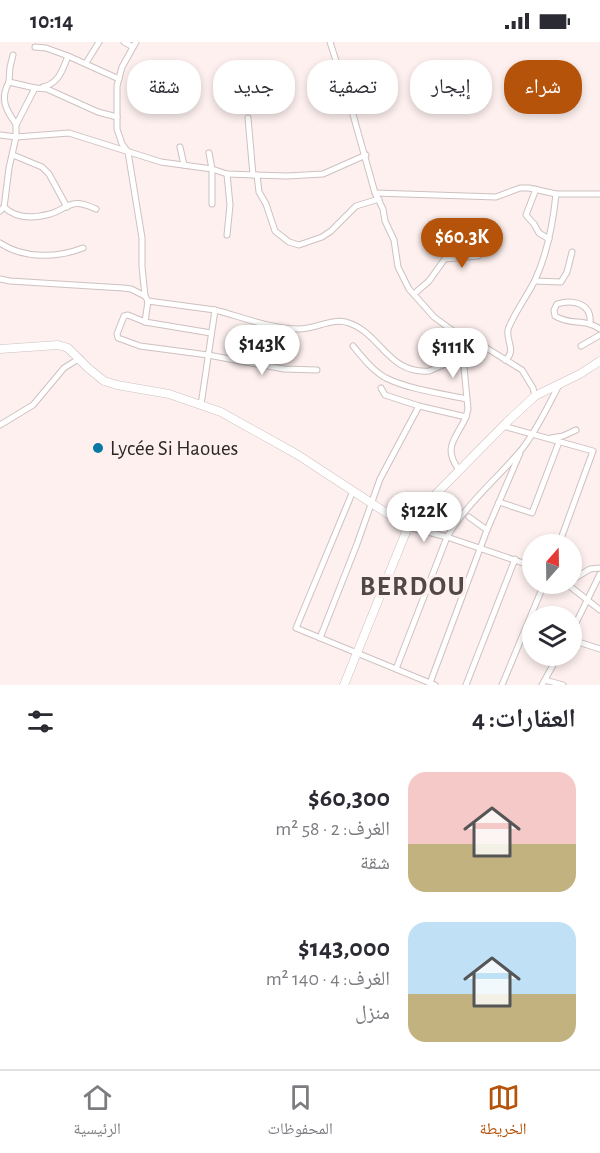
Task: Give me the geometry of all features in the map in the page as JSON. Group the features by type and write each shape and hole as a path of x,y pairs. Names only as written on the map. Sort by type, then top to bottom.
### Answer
{"main road":[{"path":"0,349 57,345 68,348 97,375 117,385 169,394 247,425 408,527"},
{"path":"344,685 408,527 459,470 535,396 600,360"}],"street":[{"path":"86,63 99,42"},
{"path":"124,42 134,44 122,67 119,79 117,129 122,144 128,152 142,238 142,267 146,298 145,322"},
{"path":"330,42 366,155 375,193 394,240 398,267 408,288 434,317 464,339 485,347 522,370 535,396"},
{"path":"35,47 46,48 68,56 119,79"},
{"path":"13,55 9,82 4,90 3,98 5,109 16,123"},
{"path":"68,56 57,81 52,85 38,88 16,123 16,137 2,209 26,216 51,214 74,204 84,204 96,209"},
{"path":"9,82 64,95 98,112 117,117"},
{"path":"248,118 259,192 266,204 275,231 289,242 299,245 322,237 356,206 379,199"},
{"path":"0,135 16,137 69,133 160,162 212,169 227,174 287,176 323,174 366,155"},
{"path":"180,147 184,165"},
{"path":"209,153 212,169 212,204"},
{"path":"13,155 42,167 49,174 67,207"},
{"path":"227,174 230,205 227,235"},
{"path":"0,179 8,179"},
{"path":"375,193 496,197 520,188 556,194 600,194"},
{"path":"536,189 526,215 534,224 538,234 549,239"},
{"path":"505,360 511,356 512,352 508,330 535,281 549,239 554,219 556,194"},
{"path":"414,294 429,281 466,229"},
{"path":"0,243 20,253 33,255 64,254 83,248"},
{"path":"535,281 561,282 567,272 572,252"},
{"path":"445,259 478,256"},
{"path":"0,279 131,289 146,298 215,310 279,327 302,329 340,321 350,323 392,360 420,372 429,371 485,347"},
{"path":"590,323 591,318 582,304 565,301 557,304 554,309 555,316 561,319 590,323 600,329"},
{"path":"201,405 215,310"},
{"path":"211,333 145,322 128,315 124,316 117,336 140,346 208,355 284,369 317,370"},
{"path":"581,346 600,335"},
{"path":"353,346 365,361 387,379 467,399"},
{"path":"459,470 451,455 451,446 466,417 468,408 463,357"},
{"path":"0,424 33,405 64,368 80,358"},
{"path":"396,669 447,537 457,520 521,450 560,384"},
{"path":"381,388 385,394 418,406 466,417"},
{"path":"320,638 380,479 418,406"},
{"path":"502,426 600,452"},
{"path":"547,438 563,436 576,430"},
{"path":"500,502 532,513 559,442"},
{"path":"353,491 296,628 433,684 480,548 521,450"},
{"path":"563,534 593,451"},
{"path":"469,517 487,530"},
{"path":"408,527 447,537 522,562"},
{"path":"466,685 515,559"},
{"path":"582,574 590,569 600,568"},
{"path":"582,612 600,574"},
{"path":"502,685 540,594"},
{"path":"580,594 600,610"},
{"path":"582,643 600,649"},
{"path":"552,666 543,682 563,685"}],"place":[{"name":"Lycée Si Haoues","path":"98,448"}],"district":[{"name":"BERDOU","path":"413,586"}]}
